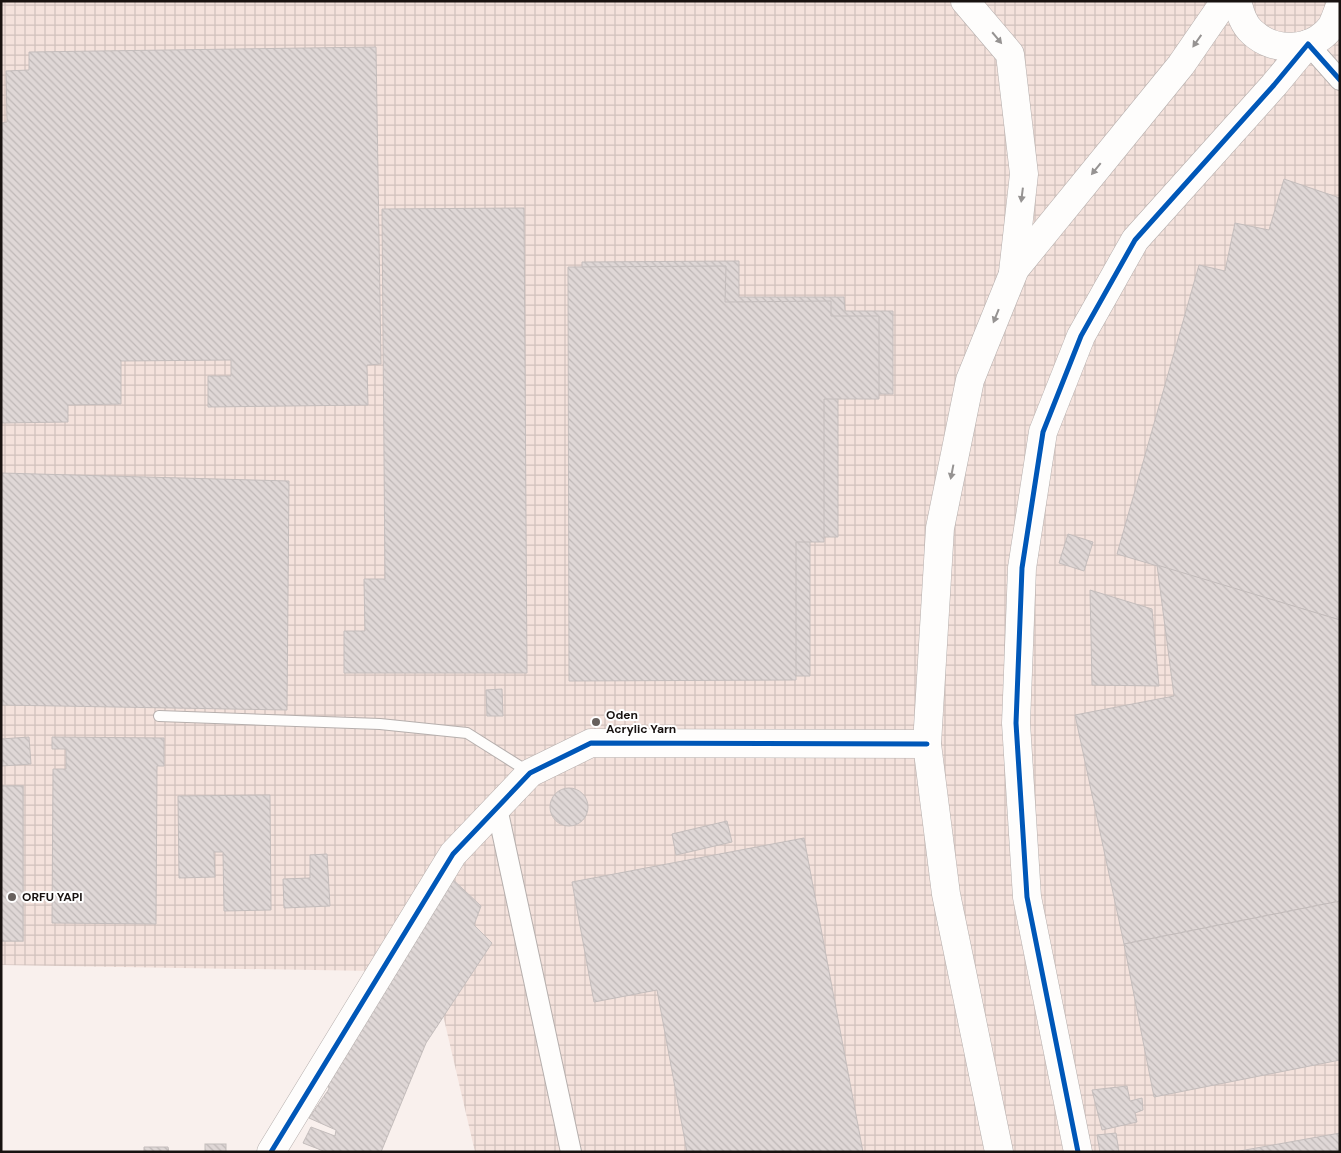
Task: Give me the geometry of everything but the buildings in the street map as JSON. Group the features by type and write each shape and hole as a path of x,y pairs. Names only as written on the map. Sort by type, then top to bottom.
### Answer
{"street":[{"path":"965,1 1010,54 1024,174 1012,276"},
{"path":"999,1152 946,894 926,744 940,528 970,380 1015,269 1181,65 1225,1"},
{"path":"1237,1 1241,17 1252,32 1273,46 1291,48 1308,44 1319,38 1331,26 1340,6"},
{"path":"1308,44 1340,80"},
{"path":"1078,1152 1027,897 1016,724 1022,568 1043,432 1081,336 1135,240 1262,99 1308,44"},
{"path":"271,1152 453,854 530,773 592,743 926,744"},
{"path":"497,808 571,1152"}],"lane":[{"path":"159,716 380,724 467,733 530,773"}],"shaded area":[{"path":"1,1 1340,1 1340,1152 475,1152 433,972 1,965"}],"cycle path":[{"path":"1078,1152 1027,897 1016,723 1022,568 1043,432 1081,336 1135,240 1274,85 1308,44 1340,80"},
{"path":"271,1152 453,854 530,773 591,743 927,744"}],"place":[{"name":"Oden Acrylic Yarn","path":"596,722"},
{"name":"ORFU YAPI","path":"12,897"}]}
